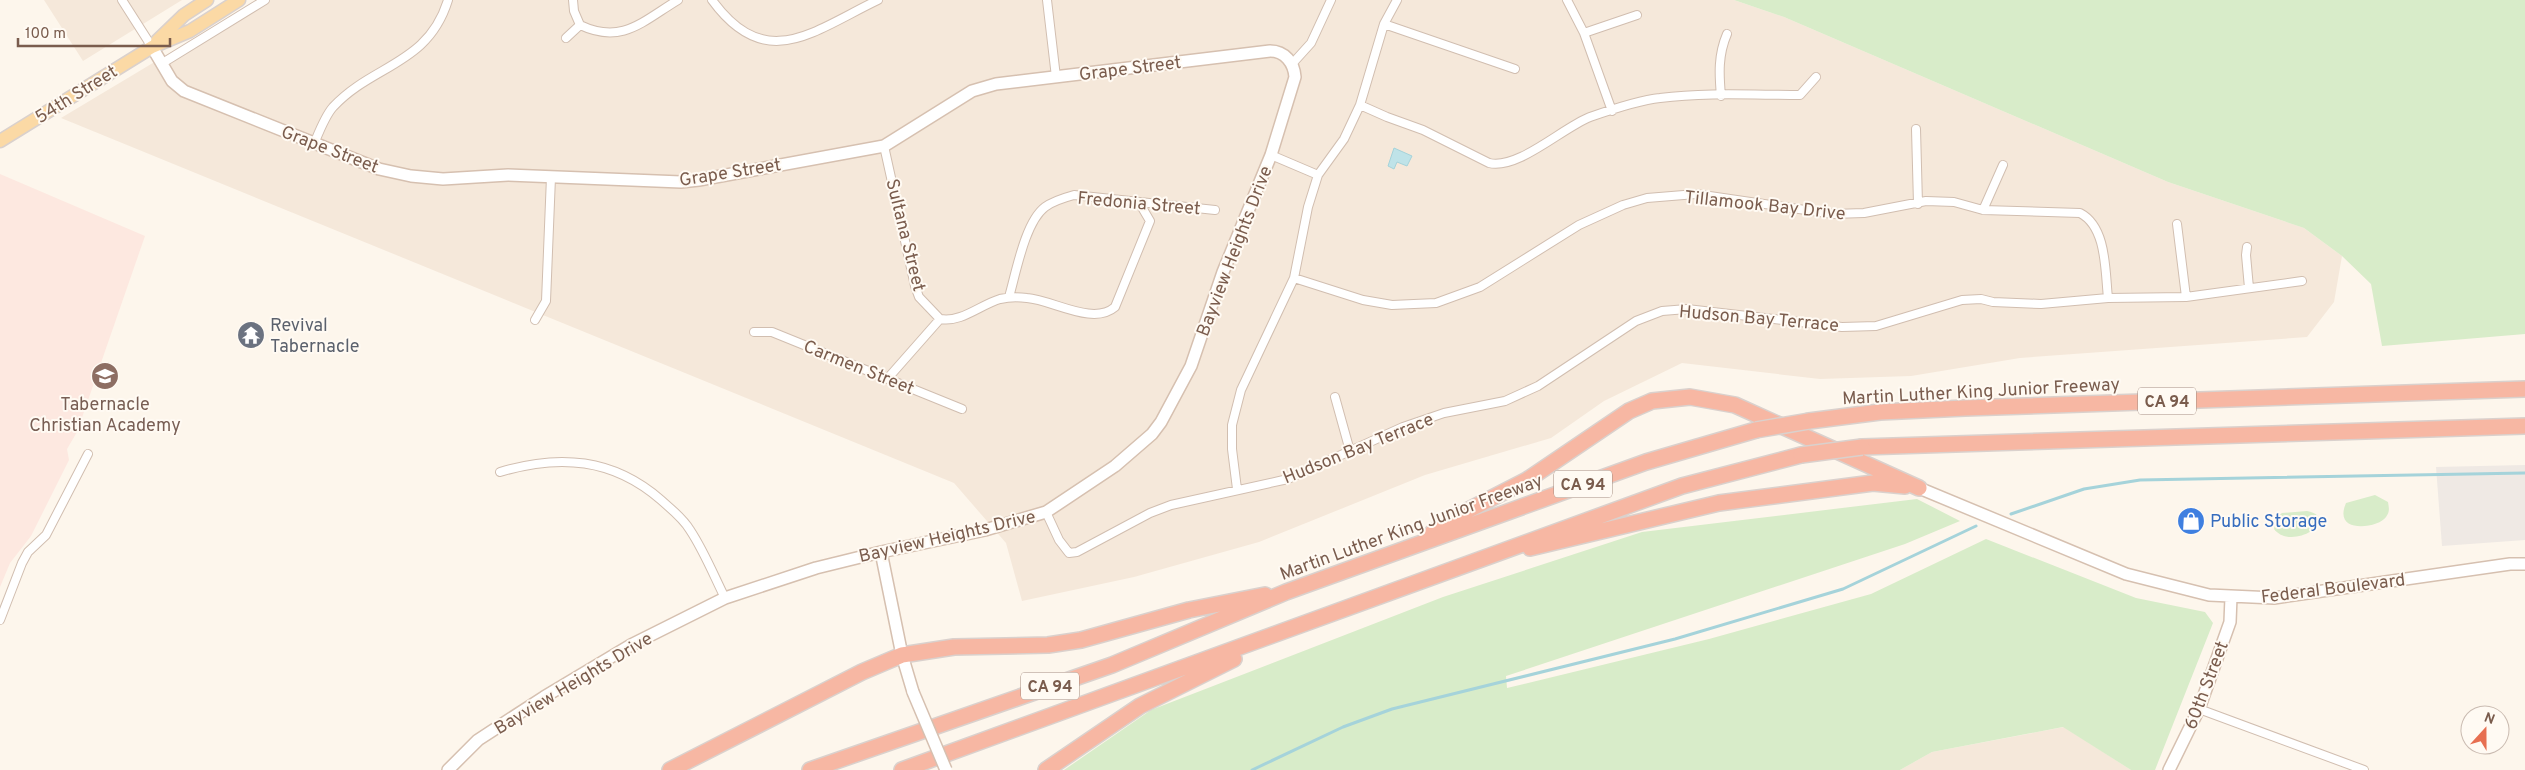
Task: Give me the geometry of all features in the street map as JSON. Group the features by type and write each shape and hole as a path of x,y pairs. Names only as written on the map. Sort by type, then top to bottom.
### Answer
{"highway":[{"name":"Martin Luther King Junior Freeway","path":"810,770 1112,665 1286,592 1646,462 1756,430 1880,412 2525,390"},
{"path":"1413,546 1455,517 1527,480 1629,412 1652,400 1690,396 1735,405 1919,488"},
{"name":"CA 94","path":"902,770 1682,486 1802,455 1862,447 2525,426"},
{"path":"1485,559 1719,503 1873,482 1919,488"},
{"path":"670,770 862,672 902,656 954,647 1048,645 1081,640 1189,610 1236,599 1286,592"},
{"path":"1046,770 1140,706 1297,627"}],"main road":[{"name":"54th Street","path":"152,47 184,15 207,0"},
{"name":"54th Street","path":"0,141 152,47 190,31 238,0"}],"street":[{"path":"122,0 152,47"},
{"path":"161,64 265,0"},
{"path":"314,144 332,108 348,93 397,64 421,46 440,21 448,0"},
{"path":"573,0 574,11 580,24 598,31 624,32 678,0"},
{"path":"712,0 737,29 755,38 775,42 802,36 878,0"},
{"path":"1047,0 1056,77"},
{"path":"1292,64 1311,43 1331,0"},
{"path":"1237,489 1232,449 1236,407 1241,390 1294,278 1308,207 1318,175 1344,139 1360,105 1384,24 1397,0"},
{"path":"1567,0 1584,33 1612,111"},
{"path":"1584,33 1637,15"},
{"path":"566,38 580,24"},
{"path":"1384,24 1514,69"},
{"path":"1721,96 1719,71 1721,47 1727,34"},
{"name":"Grape Street","path":"152,47 172,81 184,91 379,169 443,179 508,175 681,182 884,146 972,91 996,84 1270,51 1283,54 1292,64"},
{"name":"Bayview Heights Drive","path":"448,770 478,740 544,697 631,646 725,598 816,568 985,530 1046,512 1115,466 1152,434 1161,422 1191,366 1223,272 1271,155 1295,77 1292,64"},
{"path":"1360,105 1423,130 1489,163 1498,165 1512,162 1570,127 1612,111 1658,98 1800,95 1816,77"},
{"path":"1916,129 1918,204"},
{"name":"Sultana Street","path":"884,146 915,286 919,297 940,318"},
{"path":"1271,155 1318,175"},
{"path":"1982,210 2003,165"},
{"path":"535,320 546,301 551,177"},
{"name":"Tillamook Bay Drive","path":"1294,278 1378,303 1392,305 1436,303 1480,287 1579,224 1623,205 1648,198 1696,194 1832,214 1864,214 1926,201 1954,202 1982,210 2080,213 2086,216 2095,228 2101,242 2108,298"},
{"name":"Fredonia Street","path":"1009,297 1032,222 1038,214 1057,200 1074,196 1215,210"},
{"path":"888,378 940,318 951,321 1009,297 1029,298 1096,315 1112,310 1115,307 1150,222 1140,204"},
{"path":"2178,224 2186,297"},
{"path":"2247,247 2249,288"},
{"name":"Hudson Bay Terrace","path":"1046,512 1063,548 1069,552 1078,552 1164,508 1237,489 1288,479 1403,427 1444,413 1505,401 1538,386 1636,321 1662,311 1687,309 1842,327 1884,324 1962,300 1981,299 1993,302 2041,304 2108,298 2186,297 2302,281"},
{"name":"Carmen Street","path":"754,332 772,332 962,409"},
{"path":"1335,397 1350,451"},
{"path":"0,620 22,563 28,552 46,535 88,454"},
{"path":"500,472 530,463 571,461 603,466 619,472 648,489 675,512 690,530 725,598"},
{"name":"Federal Boulevard","path":"1919,488 2129,575 2209,595 2289,597 2510,564 2525,564"},
{"path":"881,552 902,656 913,692 946,770"},
{"name":"60th Street","path":"2169,770 2200,709 2230,622 2230,596"},
{"path":"2200,709 2364,770"}],"shaded area":[{"path":"44,0 182,0 83,61"},
{"path":"258,0 1734,0 1784,17 2168,182 2304,228 2342,256 2334,302 2307,337 2020,358 1911,376 1820,379 1682,363 1604,401 1551,438 1425,475 1259,542 1134,577 1022,601 1006,543 954,483 61,118"},
{"path":"0,174 145,236 77,432 67,449 69,460 31,536 10,563 0,587"},
{"path":"2525,465 2525,540 2442,546 2436,467"},
{"path":"2064,727 2131,770 1900,770 1932,752"}],"green space":[{"path":"1734,0 2525,0 2525,334 2382,346 2371,284 2342,256 2304,228 2168,182 1784,17"},
{"path":"2375,495 2388,502 2388,513 2382,521 2367,526 2358,526 2345,520 2343,513 2346,503"},
{"path":"1917,499 1960,521 1905,544 1506,676 1507,688 1709,639 1871,594 1986,539 2136,598 2205,612 2213,623 2155,770 2131,770 2063,727 1932,752 1900,770 1064,770 1151,710 1443,597 1642,532"},
{"path":"2307,511 2317,515 2320,520 2311,532 2302,536 2292,537 2282,535 2274,529 2276,517 2282,513"}],"water":[{"path":"1394,148 1412,156 1407,166 1397,162 1394,169 1388,166"}],"waterway":[{"path":"2011,514 2084,489 2140,480 2525,473"},
{"path":"1252,770 1343,727 1392,709 1675,639 1843,589 1976,526"}],"place":[{"name":"Revival Tabernacle","path":"251,335"},
{"name":"Tabernacle Christian Academy","path":"105,376"},
{"name":"Public Storage","path":"2191,521"}]}
